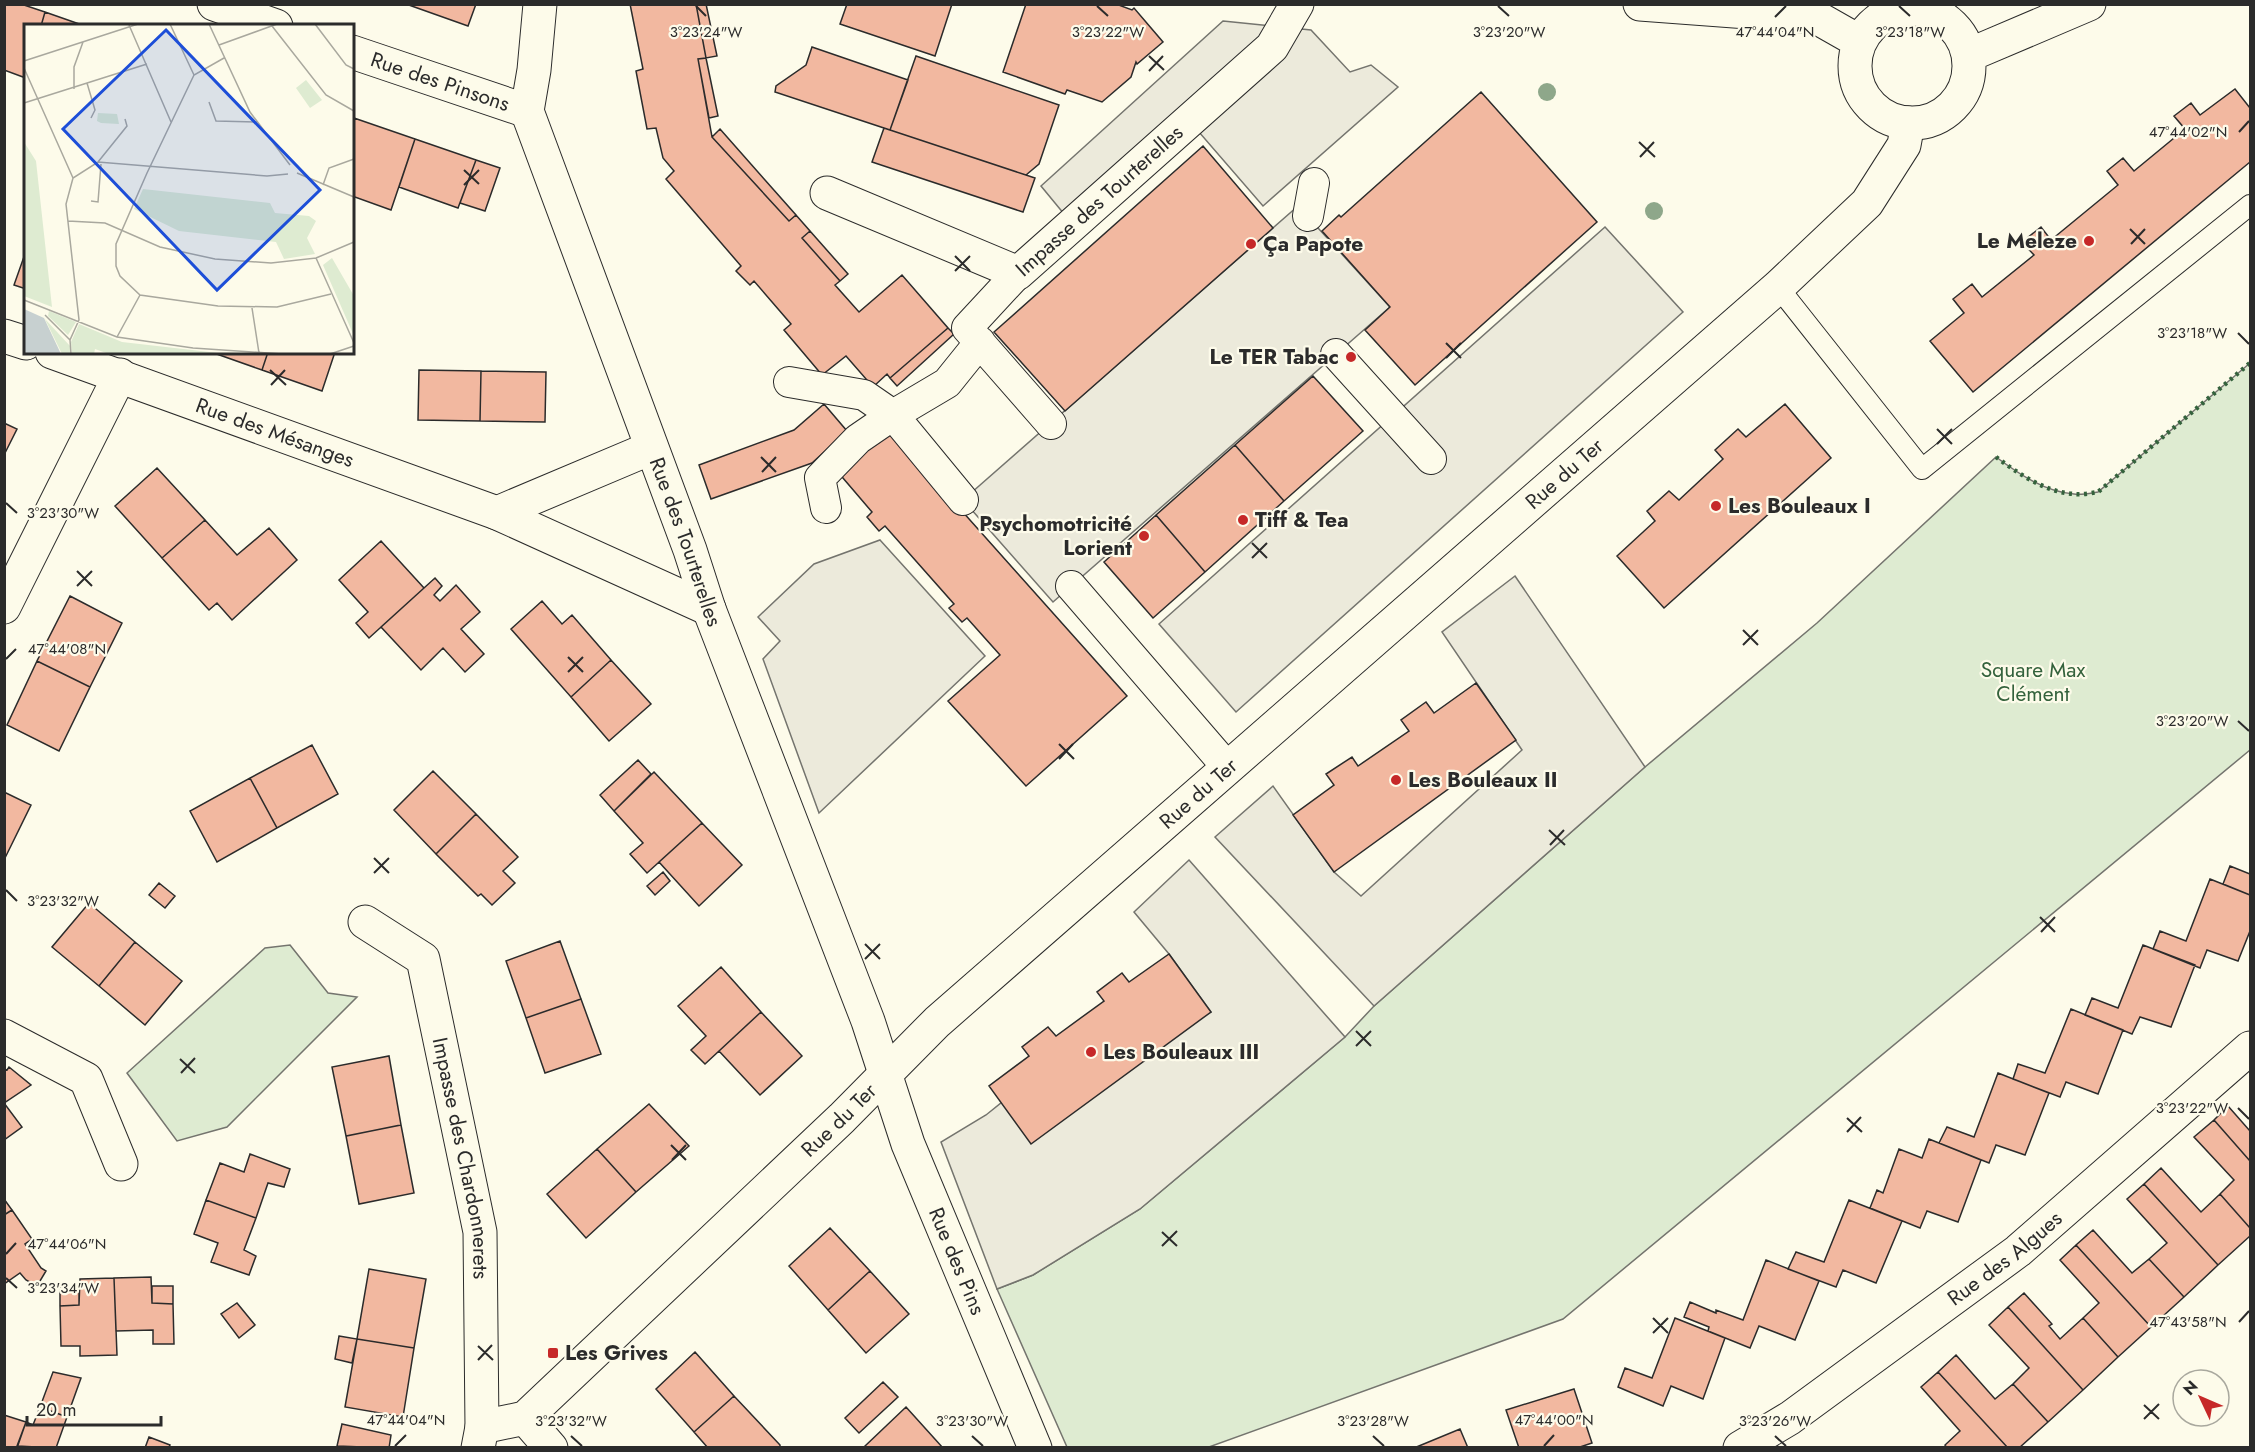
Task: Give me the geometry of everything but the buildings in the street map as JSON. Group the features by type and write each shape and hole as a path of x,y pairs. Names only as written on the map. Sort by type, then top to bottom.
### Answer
{"street":[{"path":"214,4 270,24"},
{"name":"Rue des Tourterelles","path":"540,4 534,70 527,111 690,550 709,609 868,1021 884,1073"},
{"name":"Impasse des Tourterelles","path":"827,193 1018,273 1272,47 1297,4"},
{"path":"1640,4 1816,17 1860,42"},
{"path":"1969,55 2089,4"},
{"path":"1919,9 1936,13 1951,24 1962,38 1969,55 1970,72 1965,89 1955,104 1942,114 1926,121 1908,123 1891,118 1875,109 1863,95 1856,78 1856,60 1860,42 1870,27 1884,16 1902,10 1919,9"},
{"name":"Rue des Pinsons","path":"354,53 527,111"},
{"name":"Rue du Ter","path":"525,1418 842,1118 937,1022 1778,287 1867,203 1904,144 1908,123"},
{"path":"1308,216 1314,183"},
{"path":"1018,273 967,328 1051,424"},
{"path":"4,336 24,343"},
{"path":"826,508 820,478 858,439 947,383 980,342"},
{"name":"Rue des Mésanges","path":"58,354 498,513 709,609"},
{"path":"1336,354 1431,459"},
{"path":"4,607 120,375"},
{"path":"789,382 864,396 893,415 963,500"},
{"path":"498,513 651,448"},
{"path":"1071,586 1228,768"},
{"name":"Impasse des Chardonnerets","path":"365,922 423,959 480,1232 480,1437"},
{"path":"4,1036 86,1079 121,1164"},
{"name":"Rue des Algues","path":"1740,1448 1790,1418 2018,1251 2250,1048"},
{"name":"Rue des Pins","path":"884,1073 908,1144 1035,1448"},
{"path":"480,1437 525,1418 552,1448"}],"lane":[{"path":"1778,287 1922,469 2250,205"}],"green space":[{"name":"Square Max Clément","path":"2250,363 2250,750 1563,1319 1209,1447 1067,1447 997,1289 1033,1275 1140,1209 1345,1037 1374,1006 1645,767 1817,623 1996,457 2023,476 2053,490 2077,494 2098,492"},
{"path":"290,945 328,993 357,997 227,1127 177,1141 127,1073 265,948"}],"shaded area":[{"path":"1223,21 1311,30 1350,72 1371,65 1398,87 1263,206 1199,132 1083,237 1041,186"},
{"path":"1298,206 1390,307 1053,602 963,500"},
{"path":"1605,227 1683,312 1236,712 1159,624"},
{"path":"880,540 985,656 819,813 763,659 780,641 758,617 814,564"},
{"path":"1515,576 1645,767 1374,1006 1215,837 1273,786 1334,872 1361,896 1522,750 1442,632"},
{"path":"1189,860 1345,1037 1140,1209 1033,1275 997,1289 941,1142 986,1115 1001,1103 1211,1012 1169,954 1134,912"}],"hedge":[{"path":"1996,457 2023,476 2053,490 2077,494 2098,492 2250,363"}],"place":[{"name":"Le Meleze","path":"2089,241"},
{"name":"Ça Papote","path":"1251,244"},
{"name":"Le TER Tabac","path":"1351,357"},
{"name":"Les Bouleaux I","path":"1716,506"},
{"name":"Tiff & Tea","path":"1243,520"},
{"name":"Psychomotricité Lorient","path":"1144,536"},
{"name":"Les Bouleaux II","path":"1396,780"},
{"name":"Les Bouleaux III","path":"1091,1052"},
{"name":"Les Grives","path":"553,1353"}]}
